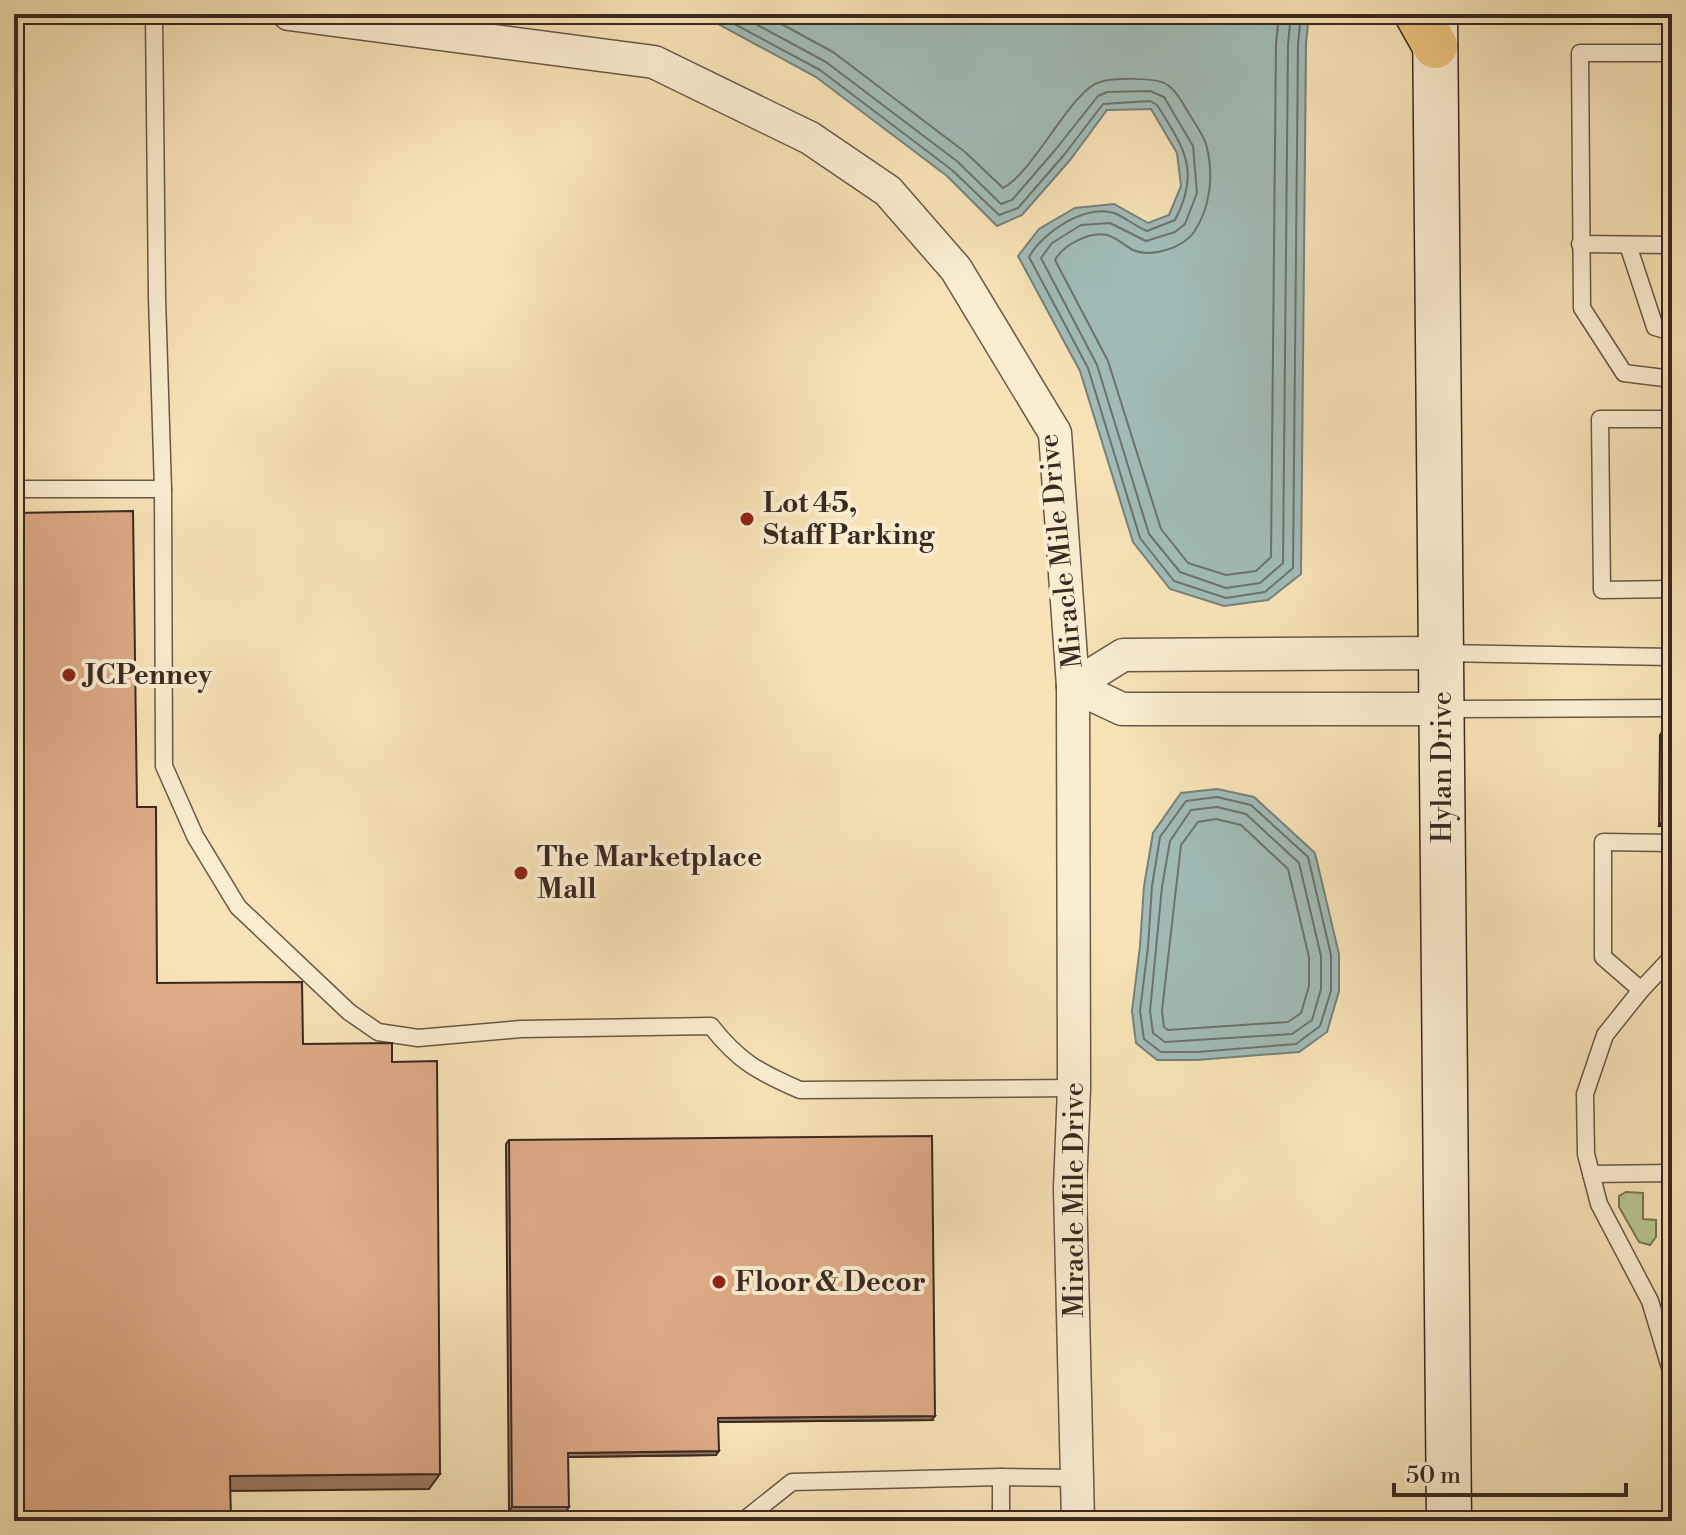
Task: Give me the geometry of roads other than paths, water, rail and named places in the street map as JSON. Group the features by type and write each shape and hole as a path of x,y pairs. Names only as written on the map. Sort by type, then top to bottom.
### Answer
{"main road":[{"name":"Hylan Drive","path":"1429,25 1441,653 1449,1521"}],"street":[{"name":"Miracle Mile Drive","path":"289,14 654,62 810,138 888,191 956,269 1055,433 1073,686 1074,1088 1070,1188 1078,1521"},
{"name":"Miracle Mile Drive","path":"1073,686 1123,655 1441,653"},
{"name":"Miracle Mile Drive","path":"1073,686 1122,709 1441,709"}],"lane":[{"path":"154,14 163,489 164,766 195,836 238,907 349,1012 378,1032 418,1038 521,1029 711,1026 730,1051 763,1074 800,1090 1074,1088"},
{"path":"1672,53 1580,53 1582,308 1624,373 1672,379"},
{"path":"1580,244 1672,245"},
{"path":"1628,245 1655,327 1672,332"},
{"path":"1672,419 1600,419 1600,434 1602,590 1672,589"},
{"path":"14,489 163,489"},
{"path":"1441,653 1672,657"},
{"path":"1441,709 1672,708"},
{"path":"1641,990 1603,957 1603,842 1672,843"},
{"path":"1670,961 1641,990 1605,1035 1585,1094 1586,1154 1599,1204 1650,1301 1672,1374"},
{"path":"1591,1174 1672,1173"},
{"path":"1001,1477 1001,1521"},
{"path":"743,1521 792,1482 1077,1478"}],"water":[{"path":"678,14 1309,14 1306,44 1301,574 1268,600 1224,606 1170,589 1133,542 1080,371 1018,256 1039,229 1075,208 1114,204 1148,223 1169,215 1181,186 1177,153 1151,109 1107,110 1070,160 1022,215 997,226 947,176 816,77 709,19"},
{"path":"1217,789 1254,797 1315,853 1339,954 1339,991 1327,1032 1299,1052 1157,1060 1136,1043 1132,1011 1144,886 1153,833 1181,793"}],"place":[{"name":"Lot 45, Staff Parking","path":"747,519"},
{"name":"JCPenney","path":"69,675"},
{"name":"The Marketplace Mall","path":"521,873"},
{"name":"Floor & Decor","path":"719,1282"}]}
